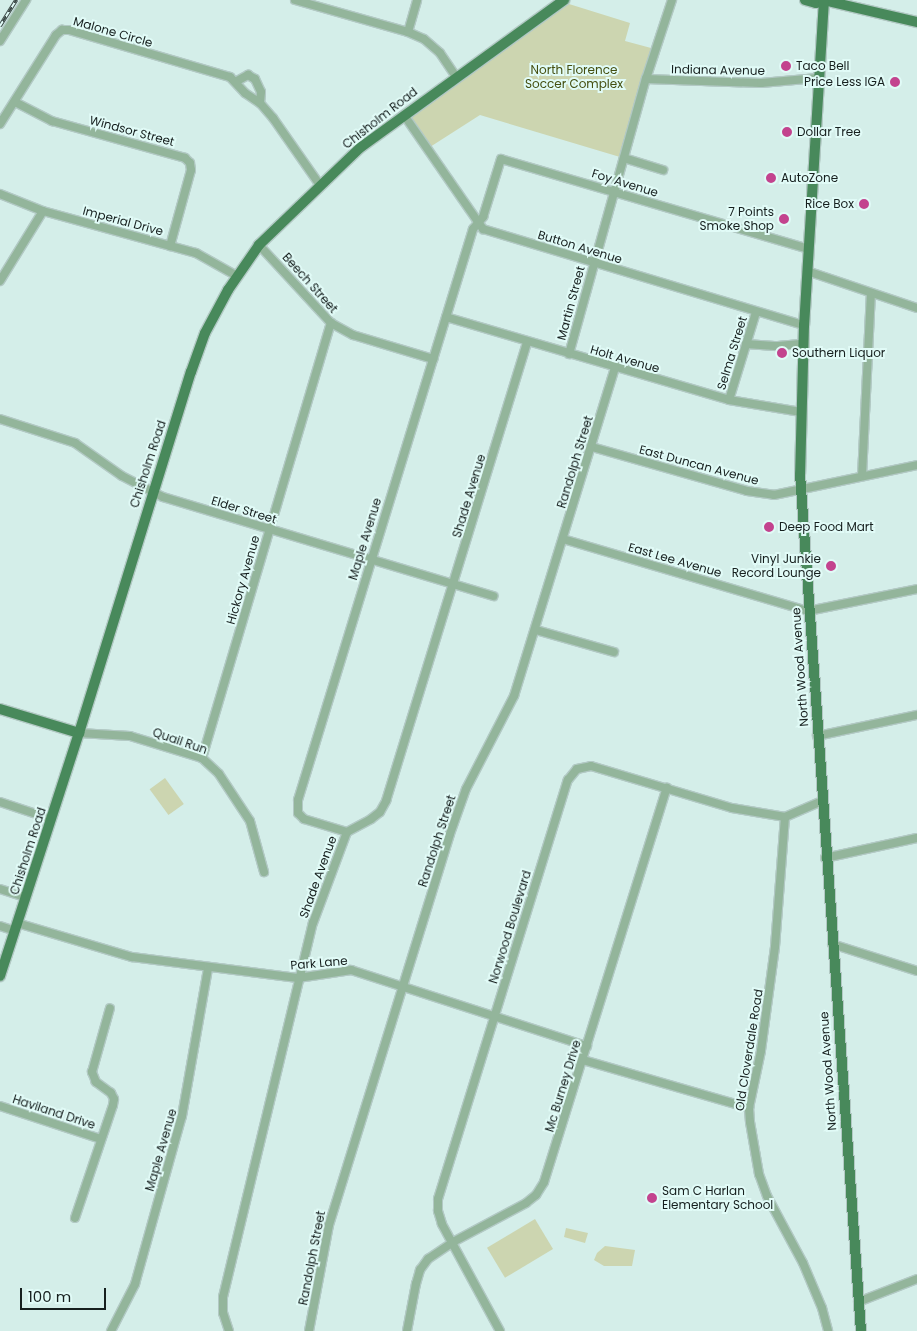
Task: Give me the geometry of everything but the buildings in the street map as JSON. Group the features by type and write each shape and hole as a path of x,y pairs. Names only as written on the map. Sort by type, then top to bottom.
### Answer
{"main road":[{"name":"Chisholm Road","path":"0,976 79,734 152,491 200,346 217,308 259,245 361,147 456,76 564,0"},
{"path":"805,0 816,3 824,0 917,22"},
{"name":"North Wood Avenue","path":"824,0 803,344 800,412 801,490 808,611 861,1331"},
{"path":"0,709 79,734"}],"street":[{"path":"0,41 26,0"},
{"path":"295,0 408,32 430,43 440,53 456,76"},
{"path":"408,32 417,0"},
{"name":"Martin Street","path":"569,354 646,79 672,0"},
{"name":"Malone Circle","path":"0,124 56,35 62,30 69,30 230,77 237,81 245,92 260,103 273,118 320,185"},
{"name":"Malone Circle","path":"237,81 248,75 255,79 261,92 260,103"},
{"name":"Indiana Avenue","path":"646,79 761,83 818,78"},
{"name":"Windsor Street","path":"15,102 52,121 185,158 190,163 191,170 170,246"},
{"name":"Button Avenue","path":"404,114 483,230 804,325"},
{"path":"624,158 662,170"},
{"name":"Foy Avenue","path":"478,223 483,217 501,159 809,250"},
{"name":"Imperial Drive","path":"0,194 43,211 196,253 237,276"},
{"path":"0,281 43,211"},
{"name":"Maple Avenue","path":"347,832 304,818 298,813 297,808 432,359 473,229 478,223"},
{"name":"Beech Street","path":"259,245 331,323 353,335 432,359"},
{"path":"808,271 917,308"},
{"path":"862,476 871,293"},
{"name":"Selma Street","path":"729,400 756,312"},
{"name":"Holt Avenue","path":"446,317 729,400 800,412"},
{"name":"Hickory Avenue","path":"202,758 331,323"},
{"name":"Shade Avenue","path":"229,1331 223,1312 223,1297 298,978 317,910 347,832 372,819 380,812 386,801 527,342"},
{"path":"746,344 778,346 803,344"},
{"name":"Randolph Street","path":"310,1331 329,1225 402,988 464,796 509,708 536,630 615,368"},
{"name":"Elder Street","path":"0,419 76,443 122,476 162,496 269,530 494,596"},
{"name":"East Duncan Avenue","path":"592,447 747,491 774,495 917,464"},
{"name":"East Lee Avenue","path":"563,539 808,611"},
{"path":"808,611 917,589"},
{"path":"536,630 614,652"},
{"path":"818,736 917,715"},
{"name":"Quail Run","path":"79,734 130,736 202,758 219,774 250,821 264,872"},
{"name":"Norwood Boulevard","path":"500,1331 442,1224 438,1211 438,1199 564,790 572,774 583,766 591,766 732,808 785,817"},
{"name":"Mc Burney Drive","path":"408,1331 420,1270 428,1259 453,1242 526,1203 536,1194 549,1169 667,788"},
{"path":"785,817 822,801"},
{"path":"0,802 51,819"},
{"name":"Old Cloverdale Road","path":"785,817 775,947 761,1051 749,1108 758,1174 770,1202 807,1272 822,1308 828,1331"},
{"path":"826,858 917,838"},
{"path":"0,889 25,897"},
{"name":"Park Lane","path":"0,926 16,927 126,956 208,968 298,978 352,970 402,988 587,1046"},
{"path":"832,944 917,971"},
{"name":"Maple Avenue","path":"111,1331 135,1284 182,1116 208,968"},
{"name":"Haviland Drive","path":"75,1218 114,1098 111,1093 96,1082 92,1072 110,1008"},
{"path":"583,1060 749,1108"},
{"name":"Haviland Drive","path":"0,1106 101,1139"},
{"path":"858,1302 917,1279"}],"green space":[{"name":"North Florence Soccer Complex","path":"569,4 630,23 625,41 651,48 620,157 480,115 430,147 409,117"},
{"path":"165,778 184,804 168,815 150,789"},
{"path":"535,1219 553,1249 505,1278 487,1248"},
{"path":"566,1228 588,1233 585,1243 564,1237"},
{"path":"605,1246 635,1250 632,1266 604,1266 594,1260 597,1253"}],"railway":[{"path":"0,26 16,0"}],"place":[{"name":"Taco Bell","path":"786,66"},
{"name":"Price Less IGA","path":"895,82"},
{"name":"Dollar Tree","path":"787,132"},
{"name":"AutoZone","path":"771,178"},
{"name":"Rice Box","path":"864,204"},
{"name":"7 Points Smoke Shop","path":"784,219"},
{"name":"Southern Liquor","path":"782,353"},
{"name":"Deep Food Mart","path":"769,527"},
{"name":"Vinyl Junkie Record Lounge","path":"831,566"},
{"name":"Sam C Harlan Elementary School","path":"652,1198"}]}
